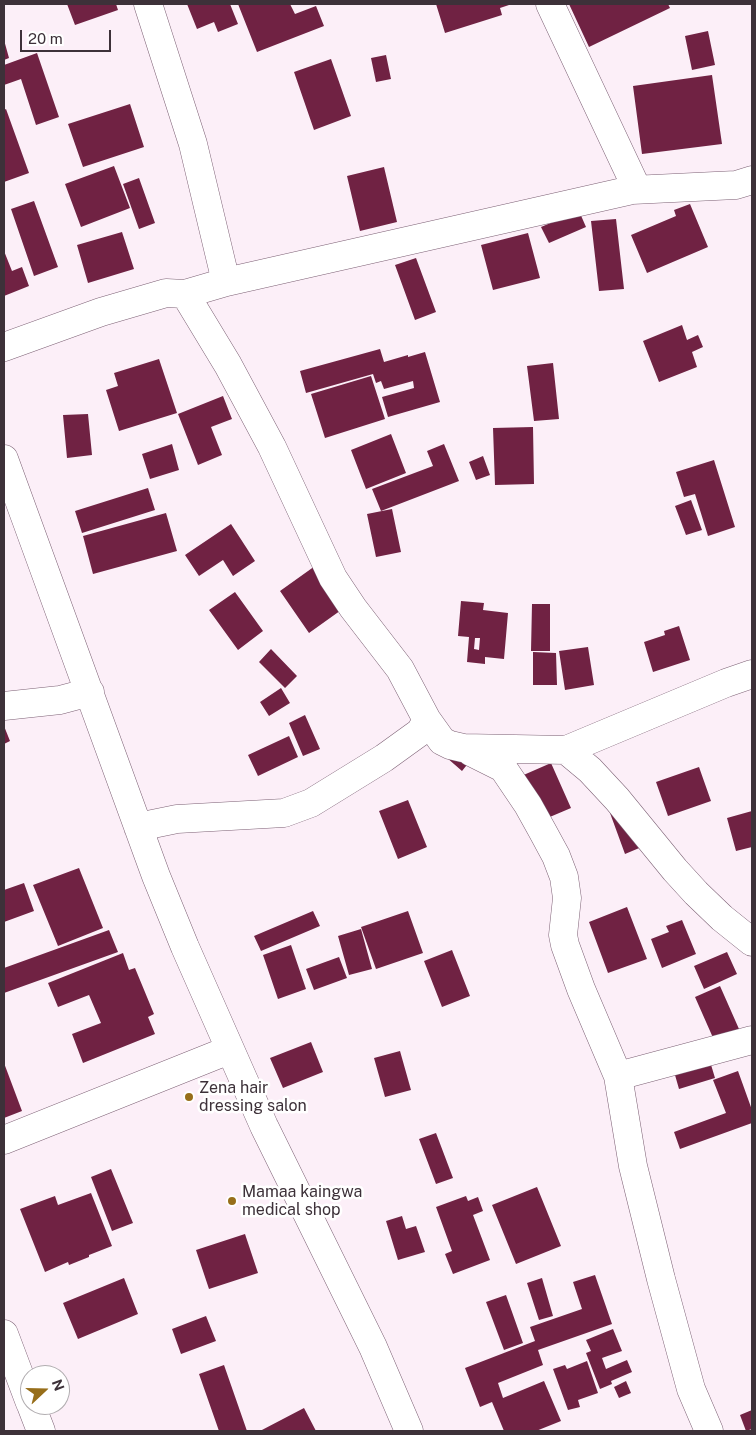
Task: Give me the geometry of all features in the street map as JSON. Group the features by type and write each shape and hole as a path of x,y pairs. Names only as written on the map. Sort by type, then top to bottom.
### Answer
{"street":[{"path":"148,4 193,144 226,282"},
{"path":"550,4 637,189"},
{"path":"4,347 110,309 166,293 184,294 226,282 453,229 637,189 736,185 752,180"},
{"path":"184,294 228,365 272,447 333,578 353,608 400,669 427,720 442,740 503,768 528,805 556,856 564,877 567,898 563,935 565,945 580,989 618,1076 633,1166 661,1279 691,1389 709,1431"},
{"path":"4,459 156,876 185,947 264,1126 374,1348 409,1431"},
{"path":"462,748 566,750 726,683 752,674"},
{"path":"4,706 60,700 90,692"},
{"path":"138,827 177,819 284,813 311,803 384,758 420,732 427,720"},
{"path":"566,750 590,770 617,799 696,893 722,918 752,942"},
{"path":"618,1076 752,1040"},
{"path":"4,1140 230,1050"},
{"path":"4,1334 20,1377"},
{"path":"35,1415 42,1431"}],"building":[{"path":"67,4 116,4 118,10 75,25"},
{"path":"187,4 230,4 238,24 218,32 214,22 197,29"},
{"path":"238,4 290,4 295,14 316,6 324,26 257,52"},
{"path":"436,4 512,4 500,8 502,15 445,33"},
{"path":"569,4 668,4 670,8 589,47"},
{"path":"708,31 715,65 692,70 685,36"},
{"path":"4,40 9,58 4,60"},
{"path":"37,53 59,117 36,125 21,79 4,85 4,65"},
{"path":"386,55 391,79 376,82 371,58"},
{"path":"331,59 351,116 314,130 294,72"},
{"path":"712,75 722,144 642,154 633,86"},
{"path":"130,104 144,147 83,167 68,124"},
{"path":"6,109 29,173 4,182 4,110"},
{"path":"114,166 130,208 81,227 65,184"},
{"path":"384,167 397,222 360,231 347,176"},
{"path":"139,178 155,223 139,229 123,184"},
{"path":"34,201 58,267 34,276 11,209"},
{"path":"690,204 708,247 647,273 631,235 676,216 674,210"},
{"path":"579,211 586,227 549,243 541,227"},
{"path":"616,219 624,289 599,291 591,221"},
{"path":"122,232 134,269 88,283 77,245"},
{"path":"528,233 540,278 493,290 481,245"},
{"path":"4,251 12,271 22,267 29,286 4,296"},
{"path":"416,258 436,312 415,320 395,265"},
{"path":"682,325 687,340 698,335 703,347 692,352 697,367 659,382 643,341"},
{"path":"380,349 384,362 425,352 440,402 388,417 382,397 414,388 413,381 384,389 381,381 376,383 373,374 306,393 300,371"},
{"path":"159,359 177,413 119,431 106,390 118,386 114,373"},
{"path":"553,363 559,419 534,421 527,366"},
{"path":"371,376 385,419 325,438 311,394"},
{"path":"223,396 232,419 211,427 222,455 198,465 178,414"},
{"path":"88,414 92,455 67,458 63,415"},
{"path":"533,427 534,484 495,485 493,428"},
{"path":"391,434 406,473 366,489 351,450"},
{"path":"172,444 179,470 150,479 142,454"},
{"path":"444,444 459,481 381,511 372,489 433,466 427,451"},
{"path":"483,456 490,475 476,480 469,462"},
{"path":"714,460 735,527 708,536 695,494 684,497 676,472"},
{"path":"148,488 155,510 82,533 75,511"},
{"path":"691,500 702,530 686,535 675,506"},
{"path":"392,509 401,552 376,557 367,514"},
{"path":"166,513 177,551 93,574 83,536"},
{"path":"231,524 255,561 233,576 223,560 199,576 185,555"},
{"path":"315,566 344,608 309,633 280,591"},
{"path":"235,592 263,631 238,650 209,610"},
{"path":"461,601 484,603 483,610 508,613 504,659 485,657 485,664 467,662 469,637 458,636","holes":["475,638 480,638 479,650 474,649"]},
{"path":"532,604 550,604 550,651 531,651"},
{"path":"679,626 690,660 653,672 644,642 665,635 664,631"},
{"path":"588,647 594,685 565,690 559,651"},
{"path":"271,649 297,676 285,688 259,662"},
{"path":"533,652 556,653 557,685 533,685"},
{"path":"281,688 290,703 269,716 260,702"},
{"path":"305,715 320,749 303,756 289,723"},
{"path":"4,726 10,741 4,744"},
{"path":"289,736 298,757 258,776 248,755"},
{"path":"431,744 470,761 462,771"},
{"path":"551,763 571,808 538,822 519,777"},
{"path":"699,767 711,801 668,816 656,782"},
{"path":"408,800 427,847 398,859 379,811"},
{"path":"629,806 644,846 625,854 610,813"},
{"path":"752,811 752,847 736,851 727,818"},
{"path":"79,868 103,928 58,946 33,885"},
{"path":"24,883 34,911 4,922 4,890"},
{"path":"627,907 647,959 608,973 589,922"},
{"path":"313,911 320,926 261,951 254,936"},
{"path":"408,911 423,953 376,969 361,927"},
{"path":"682,920 696,954 662,968 651,939 669,932 666,926"},
{"path":"361,929 372,969 349,975 338,936"},
{"path":"109,930 118,952 4,993 4,968"},
{"path":"291,945 306,989 278,999 263,955"},
{"path":"452,950 470,996 442,1007 424,961"},
{"path":"727,952 737,974 704,989 694,966"},
{"path":"123,953 129,970 135,968 154,1014 148,1017 155,1034 83,1063 72,1034 101,1023 89,995 58,1007 48,983"},
{"path":"339,957 347,978 314,990 306,969"},
{"path":"720,986 739,1029 714,1040 695,997"},
{"path":"311,1042 323,1072 283,1088 270,1058"},
{"path":"400,1051 411,1090 385,1097 374,1058"},
{"path":"709,1058 715,1078 679,1089 673,1068"},
{"path":"4,1063 22,1111 4,1118"},
{"path":"738,1071 752,1110 752,1123 680,1149 674,1132 726,1113 713,1080"},
{"path":"436,1133 453,1178 436,1184 419,1139"},
{"path":"111,1169 133,1223 112,1231 91,1177"},
{"path":"537,1187 561,1246 516,1264 492,1205"},
{"path":"91,1193 112,1246 69,1265 68,1262 45,1272 20,1209 55,1196 58,1205"},
{"path":"466,1196 468,1201 478,1197 483,1211 473,1215 490,1260 453,1274 445,1254 452,1251 436,1207"},
{"path":"402,1216 406,1229 416,1226 425,1252 398,1260 386,1221"},
{"path":"245,1234 258,1273 209,1289 196,1250"},
{"path":"595,1275 612,1324 538,1350 543,1365 498,1383 503,1398 544,1381 561,1421 536,1431 504,1431 492,1402 480,1407 465,1368 535,1341 530,1327 582,1309 573,1282"},
{"path":"124,1278 138,1314 78,1339 63,1303"},
{"path":"542,1278 553,1316 539,1320 527,1283"},
{"path":"506,1295 523,1343 504,1350 486,1302"},
{"path":"206,1316 216,1341 181,1354 172,1329"},
{"path":"613,1329 622,1351 602,1358 606,1369 627,1360 632,1372 611,1381 612,1384 600,1389 586,1353 591,1351 586,1340"},
{"path":"587,1361 598,1393 578,1400 580,1407 568,1410 553,1369 565,1365 567,1369"},
{"path":"224,1365 247,1431 219,1431 199,1374"},
{"path":"626,1381 631,1393 619,1398 614,1387"},
{"path":"304,1408 316,1431 260,1431"},
{"path":"752,1410 752,1429 746,1431 740,1415"}],"place":[{"name":"Zena hair dressing salon","path":"189,1097"},
{"name":"Mamaa kaingwa medical shop","path":"232,1201"}]}
